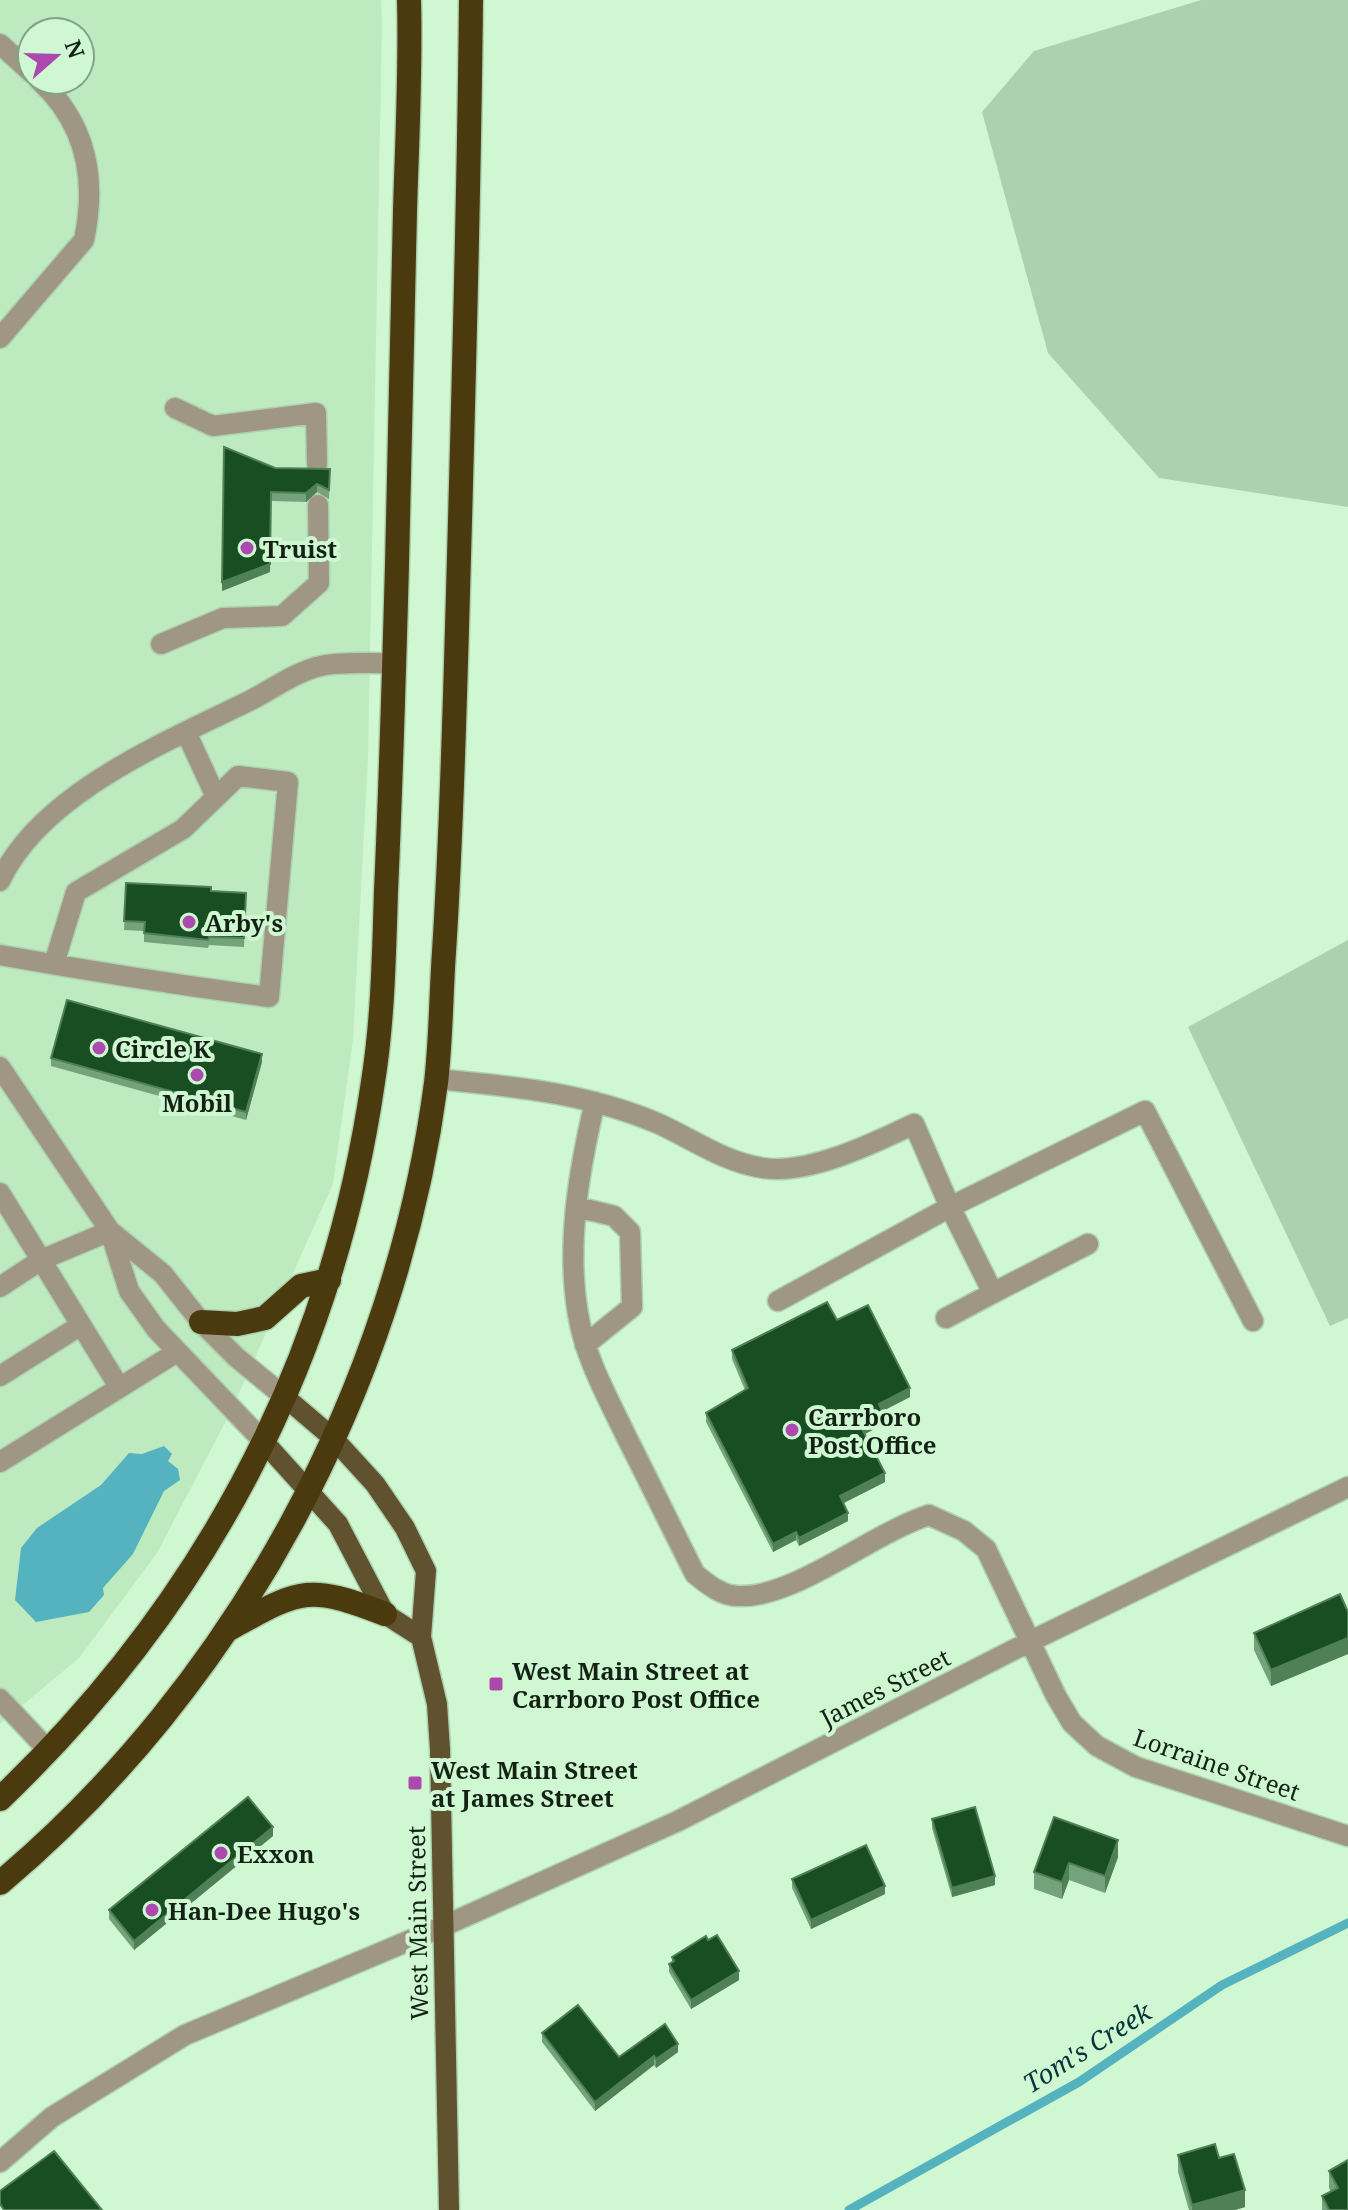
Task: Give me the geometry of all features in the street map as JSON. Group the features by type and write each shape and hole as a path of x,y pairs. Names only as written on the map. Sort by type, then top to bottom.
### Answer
{"highway":[{"path":"0,1799 49,1751 113,1679 181,1587 264,1442 286,1398 329,1280 361,1156 379,1030 395,663 409,0"},
{"path":"0,1883 117,1771 225,1631 308,1488 333,1438 372,1343 407,1235 436,1079 452,821 468,234 471,0"},
{"path":"201,1322 237,1324 265,1318 301,1286 329,1280"},
{"path":"225,1631 268,1607 309,1593 340,1596 385,1614"}],"main road":[{"name":"West Main Street","path":"286,1398 333,1438 375,1484 405,1528 426,1571 421,1637 437,1704 449,2210"},
{"path":"264,1442 338,1524 385,1614 421,1637"}],"street":[{"path":"0,44 16,58"},
{"path":"0,338 84,240 88,224 89,172 86,152 67,110 54,96"},
{"path":"175,408 213,426 316,413 317,464"},
{"path":"161,644 223,618 282,616 319,583 318,505"},
{"path":"0,881 9,861 43,821 91,787 186,732 320,666 395,663"},
{"path":"186,732 216,797"},
{"path":"0,955 54,964 269,997 288,782 238,776 183,829 76,892 54,964"},
{"path":"0,1067 110,1231 129,1291 177,1352 264,1442"},
{"path":"436,1079 550,1090 595,1102 658,1124 710,1152 764,1168 796,1167 864,1147 914,1124 950,1207 993,1293"},
{"path":"577,1207 614,1216 630,1232 632,1307 585,1345 577,1312 574,1268 577,1207 581,1163 595,1102"},
{"path":"778,1301 950,1207 1145,1111 1253,1321"},
{"path":"0,1193 118,1385"},
{"path":"0,1287 41,1260 110,1231"},
{"path":"110,1231 163,1274 201,1322 236,1357 286,1398"},
{"path":"946,1318 1088,1244"},
{"path":"0,1376 81,1325"},
{"name":"Lorraine Street","path":"585,1345 695,1574 711,1588 736,1597 774,1592 904,1523 929,1515 964,1531 986,1549 1029,1642 1072,1723 1097,1746 1136,1767 1348,1836"},
{"path":"0,1462 118,1385 177,1352"},
{"name":"James Street","path":"0,2162 52,2117 185,2035 444,1926 678,1821 1029,1642 1348,1487"},
{"path":"0,1699 49,1751"}],"shaded area":[{"path":"0,0 381,0 368,758 353,1039 333,1184 231,1411 157,1553 79,1658 0,1724"},
{"path":"1201,0 1348,0 1348,507 1159,478 1048,353 982,112 1034,51"},
{"path":"1348,940 1348,1318 1330,1326 1188,1027"}],"water":[{"path":"164,1446 172,1454 168,1461 178,1469 180,1480 164,1491 133,1554 103,1588 104,1595 89,1612 36,1622 15,1600 21,1548 37,1528 101,1485 129,1453 142,1454"}],"building":[{"name":"Truist","path":"224,447 275,468 330,469 329,490 317,484 306,493 271,492 270,564 222,582"},
{"name":"Arby's","path":"126,883 211,887 211,891 246,893 244,938 209,937 208,940 144,933 145,922 124,921"},
{"path":"67,1000 262,1054 246,1112 51,1058"},
{"name":"Carrboro Post Office","path":"827,1302 837,1320 868,1305 910,1388 879,1404 884,1416 861,1427 885,1473 840,1496 848,1513 799,1538 796,1532 773,1544 706,1413 748,1388 732,1350"},
{"path":"1340,1594 1348,1612 1348,1638 1271,1670 1254,1633"},
{"path":"248,1797 273,1827 134,1941 109,1910"},
{"path":"975,1807 995,1876 952,1888 932,1819"},
{"path":"1054,1817 1118,1840 1105,1876 1069,1863 1062,1882 1034,1872"},
{"path":"866,1845 885,1886 811,1920 792,1879"},
{"path":"717,1935 739,1971 691,2000 669,1964 674,1961 672,1957 706,1936 708,1940"},
{"path":"578,2005 619,2057 665,2024 678,2044 656,2059 654,2056 595,2102 542,2033"},
{"path":"1215,2144 1219,2158 1234,2154 1245,2190 1192,2205 1178,2155"},
{"path":"54,2151 102,2210 4,2210 0,2204 0,2191"},
{"path":"1348,2160 1348,2210 1329,2210 1322,2196 1338,2188 1329,2171"}],"waterway":[{"name":"Tom's Creek","path":"849,2210 1079,2082 1222,1985 1348,1923"}],"place":[{"name":"Truist","path":"247,548"},
{"name":"Arby's","path":"189,922"},
{"name":"Circle K","path":"99,1048"},
{"name":"Mobil","path":"197,1075"},
{"name":"Carrboro Post Office","path":"792,1430"},
{"name":"West Main Street at Carrboro Post Office","path":"496,1684"},
{"name":"West Main Street at James Street","path":"415,1783"},
{"name":"Exxon","path":"221,1853"},
{"name":"Han-Dee Hugo's","path":"152,1910"}]}
